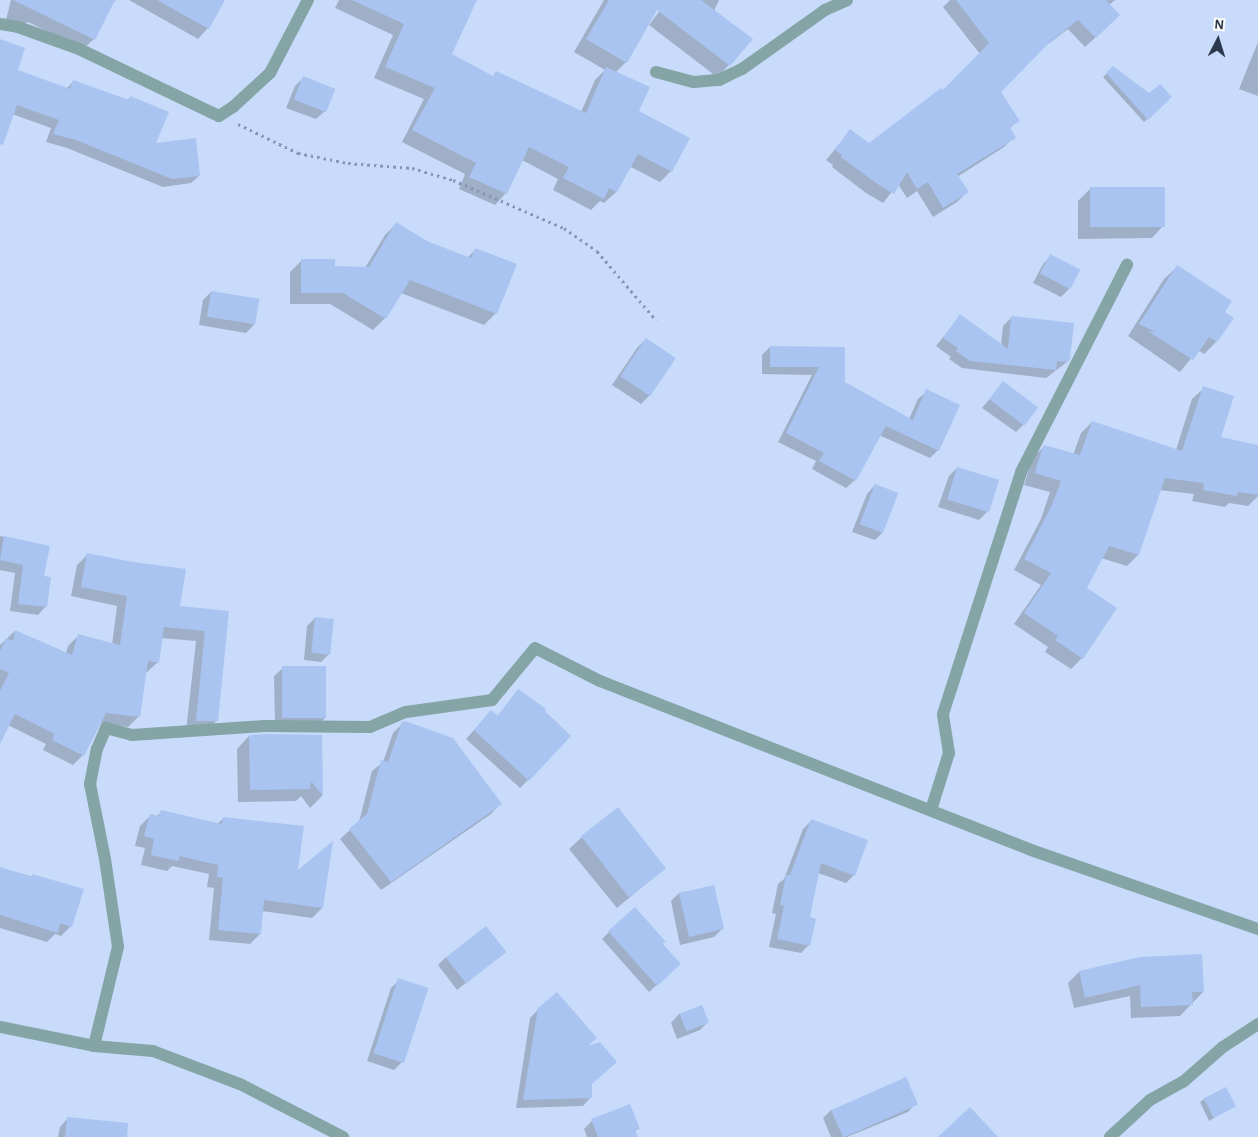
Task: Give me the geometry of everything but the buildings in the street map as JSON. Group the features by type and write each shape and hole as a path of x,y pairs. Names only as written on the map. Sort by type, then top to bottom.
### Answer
{"street":[{"path":"0,24 18,27 79,49 219,116 233,107 270,73 308,0"},
{"path":"656,72 694,82 719,80 742,69 825,10 847,0"},
{"path":"931,810 949,753 943,714 1021,472 1128,265"},
{"path":"94,1046 118,947 105,859 90,784 97,748 106,728 132,735 266,726 370,727 406,712 492,700 535,648 600,681 1031,850 1258,929"},
{"path":"1110,1137 1150,1100 1183,1082 1223,1047 1258,1024"},
{"path":"0,1027 94,1046 153,1051 240,1084 342,1137"}],"path":[{"path":"219,116 298,153 348,163 412,168 453,180 564,228 597,251 656,320"}]}
